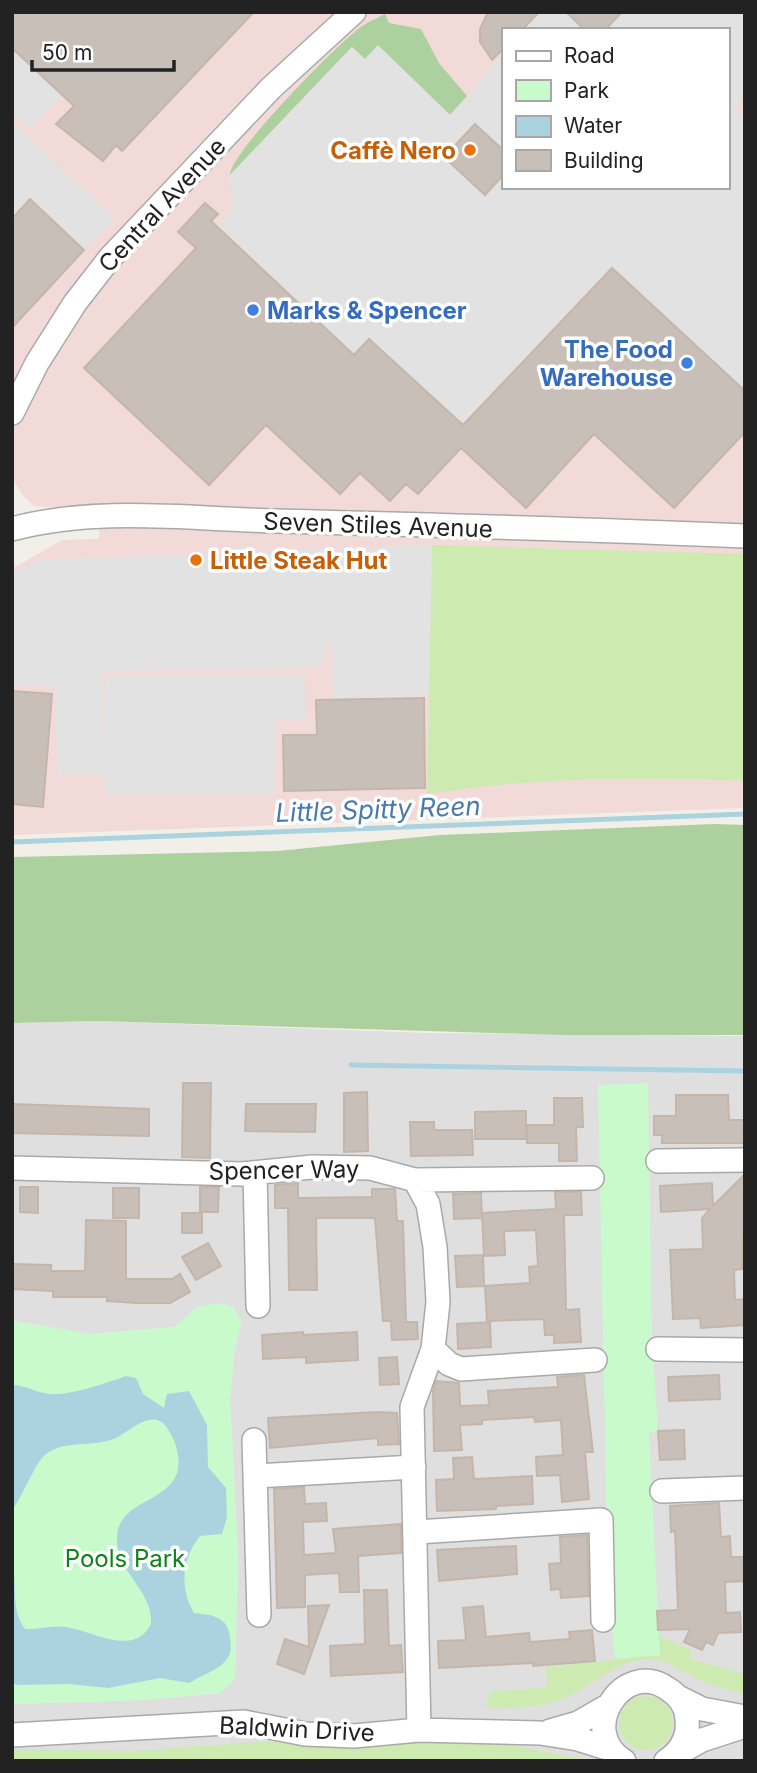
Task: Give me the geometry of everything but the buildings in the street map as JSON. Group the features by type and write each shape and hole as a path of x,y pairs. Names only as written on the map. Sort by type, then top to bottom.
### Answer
{"street":[{"name":"Central Avenue","path":"12,413 37,363 75,303 110,258 271,88 354,15"},
{"name":"Seven Stiles Avenue","path":"12,529 45,520 126,516 351,521 523,530 745,536"},
{"path":"658,1161 745,1160"},
{"name":"Spencer Way","path":"12,1168 255,1173 312,1167 370,1168 415,1180 592,1178"},
{"path":"255,1173 258,1306"},
{"path":"415,1180 428,1204 435,1247 438,1302 433,1349 412,1407 419,1730"},
{"path":"433,1349 449,1364 461,1368 594,1360"},
{"path":"658,1349 745,1350"},
{"path":"254,1440 259,1615"},
{"path":"256,1476 414,1467"},
{"path":"662,1491 745,1488"},
{"path":"416,1532 601,1520 603,1619"},
{"path":"619,1757 604,1728 607,1707 614,1695 637,1682 664,1686 678,1697 702,1709 745,1717"},
{"path":"672,1757 687,1730 687,1717 678,1697"},
{"path":"540,1734 579,1723 607,1707"},
{"name":"Baldwin Drive","path":"12,1735 244,1722 305,1734 354,1736 419,1730 540,1734"},
{"path":"672,1757 702,1740 745,1726"},
{"path":"540,1734 578,1739 619,1757"}],"shaded area":[{"path":"12,12 745,12 745,808 12,835 12,569 62,540 99,539 100,511 34,506 24,497 12,478"},
{"path":"12,12 141,12 30,129 12,112"},
{"path":"539,12 566,12 583,28 524,28"},
{"path":"622,12 745,12 745,95 734,108 745,118 745,391 611,268 587,290 463,426 370,339 354,355 217,227 232,209 230,175 352,47 365,59 378,45 450,115 476,87 502,50 502,189 729,189 729,28 607,28"},
{"path":"12,121 115,219 84,250 30,200 12,219"},
{"path":"432,545 429,696 333,699 332,632 322,662 312,668 103,671 104,756 105,675 305,675 305,719 275,720 275,795 105,795 105,775 57,776 55,686 12,686 12,578 16,571 42,560"},
{"path":"96,1021 428,1033 745,1036 745,1761 12,1761 12,1704 140,1700 220,1693 235,1678 238,1556 230,1400 234,1353 241,1323 197,1307 175,1327 90,1334 12,1321 12,1023"}],"green space":[{"path":"385,14 389,23 421,29 439,63 467,96 450,115 378,46 365,59 352,47 230,175 247,145 307,78 357,30"},
{"path":"432,545 745,554 745,781 546,781 427,794"},
{"path":"745,825 745,1035 563,1035 96,1021 12,1023 12,857 277,851 440,835"},
{"path":"648,1083 652,1338 658,1431 649,1432 660,1655 615,1659 608,1590 598,1085"},
{"name":"Pools Park","path":"221,1303 234,1307 241,1323 234,1353 230,1400 238,1556 235,1678 220,1693 140,1700 12,1704 12,1321 91,1334 175,1327 197,1307"},
{"path":"658,1636 691,1650 690,1659 745,1674 745,1694 721,1688 675,1666 649,1659 617,1667 571,1695 549,1703 486,1707 490,1692 547,1687 546,1667 659,1655"},
{"path":"646,1696 665,1704 673,1723 665,1742 646,1750 627,1742 619,1723 627,1704"},
{"path":"446,1739 510,1745 594,1761 12,1761 12,1749 133,1751 261,1742 346,1744"}],"water":[{"path":"126,1376 136,1378 143,1394 164,1408 167,1394 189,1391 207,1425 208,1467 226,1488 227,1517 222,1534 200,1536 189,1554 185,1573 186,1594 194,1613 213,1616 226,1625 230,1638 230,1654 219,1666 189,1683 160,1678 108,1688 69,1684 16,1685 12,1682 12,1562 17,1613 25,1629 64,1627 123,1641 134,1640 151,1624 146,1601 122,1561 117,1538 120,1523 129,1513 166,1489 175,1478 179,1463 175,1443 163,1423 147,1420 111,1440 67,1446 45,1455 12,1510 12,1385 58,1394"}],"waterway":[{"name":"Little Spitty Reen","path":"12,842 745,814"},
{"path":"351,1065 745,1071"}],"place":[{"name":"Caffè Nero","path":"470,150"},
{"name":"Marks & Spencer","path":"253,310"},
{"name":"The Food Warehouse","path":"687,363"},
{"name":"Little Steak Hut","path":"196,560"}]}
